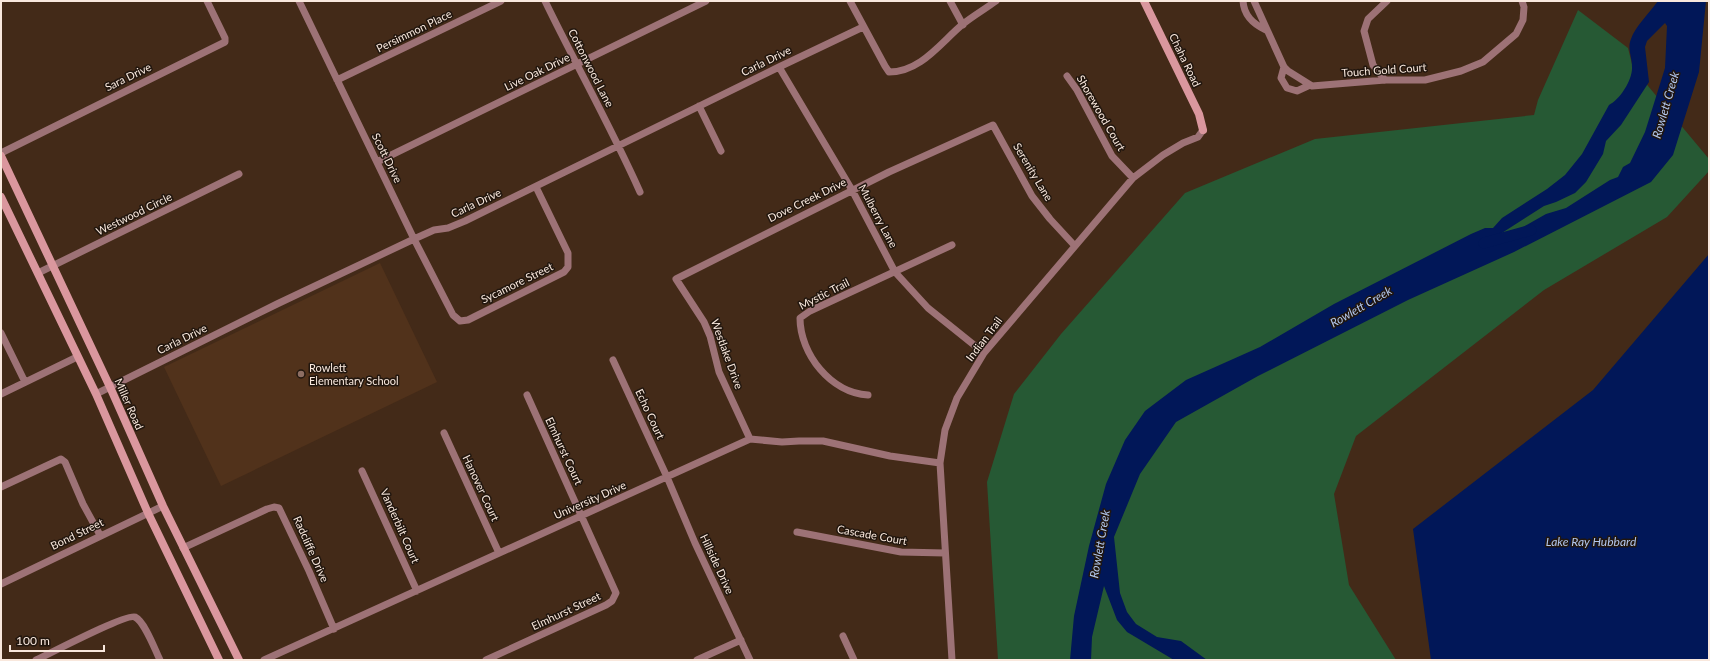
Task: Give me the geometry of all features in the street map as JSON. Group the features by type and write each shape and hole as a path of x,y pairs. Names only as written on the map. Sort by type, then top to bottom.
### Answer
{"main road":[{"name":"Chaha Road","path":"1144,1 1199,114 1203,130"},
{"name":"Miller Road","path":"1,156 110,387 163,506 239,660"},
{"path":"1,197 96,394 148,512 220,660"}],"street":[{"name":"Sara Drive","path":"1,153 224,42 225,38 207,1"},
{"name":"Scott Drive","path":"299,1 414,240 453,315 460,321"},
{"name":"Persimmon Place","path":"336,80 501,1"},
{"name":"Cottonwood Lane","path":"545,1 576,65 619,145 640,192"},
{"name":"Live Oak Drive","path":"377,162 706,1"},
{"path":"850,1 863,28 889,72 896,72 928,57 963,25 996,1"},
{"path":"950,1 963,25"},
{"path":"1243,1 1246,14 1252,22 1266,30"},
{"path":"1254,1 1284,67 1310,85"},
{"path":"1385,80 1373,65 1364,31 1368,18 1387,1"},
{"name":"Touch Gold Court","path":"1284,67 1281,78 1287,88 1297,91 1310,85 1385,80 1425,80 1462,71 1483,62 1516,34 1523,20 1523,4"},
{"name":"Carla Drive","path":"96,394 277,304 434,230 448,228 465,222 779,67 863,28"},
{"name":"Mulberry Lane","path":"779,67 852,190 895,272 928,308 984,353"},
{"name":"Shorewood Court","path":"1067,76 1077,90 1112,156 1133,178"},
{"path":"699,106 721,151"},
{"name":"Dove Creek Drive","path":"676,279 889,172 993,125"},
{"name":"Serenity Lane","path":"993,125 1032,196 1050,219 1074,245"},
{"name":"Indian Trail","path":"952,660 940,464 945,430 957,398 984,353 1074,245 1133,178 1163,155 1183,143 1198,137 1203,130"},
{"name":"Westwood Circle","path":"38,273 239,174"},
{"name":"Sycamore Street","path":"460,321 468,320 564,272 568,267 568,253 536,187"},
{"path":"895,272 952,245"},
{"name":"Mystic Trail","path":"868,395 858,394 841,387 822,373 806,343 800,327 800,318 810,311 895,272"},
{"name":"Westlake Drive","path":"676,279 704,322 710,336 719,372 750,439"},
{"path":"1,333 24,382"},
{"path":"1,394 77,357"},
{"name":"Echo Court","path":"613,360 667,477"},
{"name":"Elmhurst Court","path":"527,395 582,516"},
{"name":"Hanover Court","path":"444,433 499,553"},
{"name":"University Drive","path":"264,660 750,439 782,442 823,441 890,456 940,464"},
{"path":"1,487 61,459 65,462 70,477 100,535"},
{"name":"Vanderbilt Court","path":"362,471 417,591"},
{"name":"Hillside Drive","path":"667,477 695,543 750,660"},
{"name":"Bond Street","path":"1,584 100,535 163,506"},
{"name":"Radcliffe Drive","path":"183,548 267,509 274,507 279,508 306,564 334,629"},
{"name":"Elmhurst Street","path":"486,660 606,605 615,598 616,593 582,516"},
{"name":"Cascade Court","path":"797,532 901,552 945,553"},
{"path":"36,660 116,621 130,616 135,617 142,624 160,660"},
{"path":"843,636 854,660"},
{"path":"697,660 741,640"}],"shaded area":[{"name":"Rowlett Elementary School","path":"380,263 437,382 221,486 164,367"}],"green space":[{"path":"1578,10 1628,48 1633,68 1709,159 1709,171 1667,217 1544,290 1356,436 1334,494 1349,585 1396,660 998,660 987,482 1014,394 1061,334 1185,193 1315,139 1534,115 1538,100"}],"water":[{"path":"1658,1 1706,1 1699,72 1673,155 1651,182 1514,252 1408,300 1258,376 1176,422 1140,474 1114,537 1120,593 1127,612 1136,624 1157,637 1181,641 1207,660 1174,660 1127,632 1117,620 1104,586 1092,637 1091,660 1070,660 1074,616 1089,546 1106,484 1125,440 1145,411 1186,380 1260,347 1334,304 1471,234 1485,228 1493,228 1502,218 1547,189 1565,175 1582,154 1609,105 1617,99 1625,89 1632,72 1629,46 1631,39 1639,25","holes":["1665,23 1667,26 1665,68 1645,132 1630,163 1623,167 1618,177 1610,180 1566,208 1546,214 1518,230 1517,237 1513,239 1494,238 1544,206 1575,193 1586,182 1603,154 1606,141 1621,125 1649,82 1645,47 1647,41"]},
{"name":"Lake Ray Hubbard","path":"1709,254 1709,660 1431,660 1413,529 1593,390"}],"waterway":[{"name":"Rowlett Creek","path":"1484,243 1531,230"}],"place":[{"name":"Rowlett Elementary School","path":"301,374"}]}
